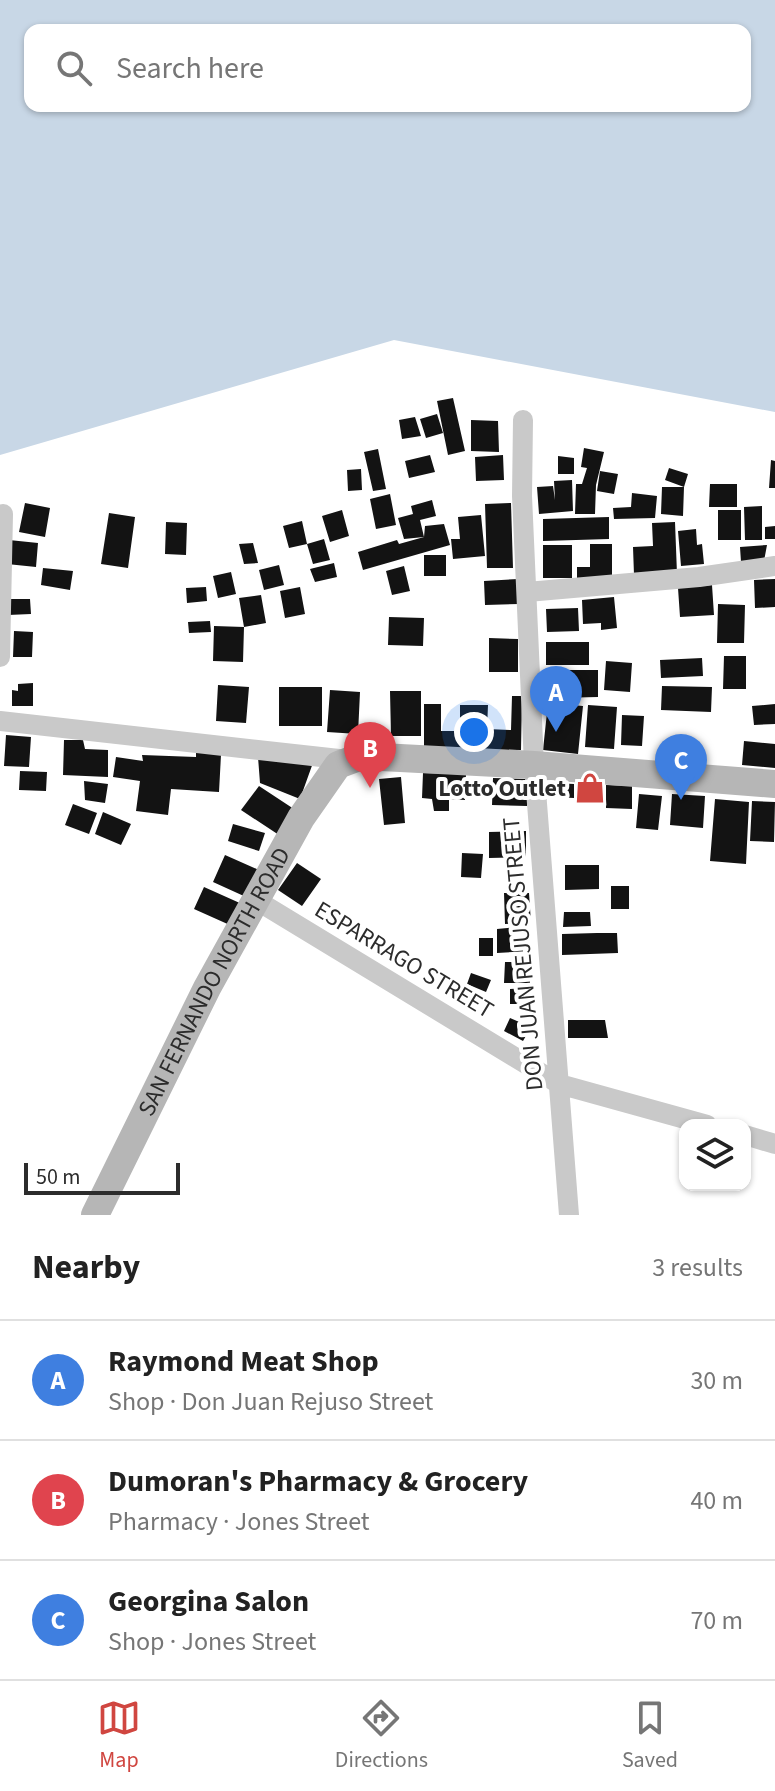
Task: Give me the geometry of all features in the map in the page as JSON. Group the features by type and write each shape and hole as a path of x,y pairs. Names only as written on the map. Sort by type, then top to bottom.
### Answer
{"main road":[{"path":"348,760 362,756 534,765 775,784"},
{"name":"SAN FERNANDO NORTH ROAD","path":"95,1215 207,988 301,818 338,765 348,760"}],"street":[{"name":"DON JUAN REJUSO STREET","path":"523,420 522,496 534,765 569,1215"},
{"path":"0,657 3,514"},
{"path":"527,592 699,577 775,566"},
{"path":"0,721 348,760"},
{"name":"ESPARRAGO STREET","path":"256,900 559,1084 685,1119"},
{"path":"751,1137 775,1144"}],"water":[{"path":"0,0 775,0 775,412 394,340 0,455"}],"building":[{"path":"453,398 465,451 448,455 437,401"},
{"path":"437,414 443,433 426,438 420,419"},
{"path":"415,417 421,436 402,439 399,420"},
{"path":"471,420 498,421 499,452 471,451"},
{"path":"584,448 604,452 596,485 595,514 575,514 576,484 582,484 587,468 581,467"},
{"path":"378,449 386,489 373,491 364,452"},
{"path":"430,455 435,472 409,478 405,461"},
{"path":"503,455 504,480 476,481 475,457"},
{"path":"558,456 574,458 574,474 558,474"},
{"path":"771,460 775,461 775,488 769,488"},
{"path":"669,468 688,474 684,487 665,480"},
{"path":"361,469 362,490 348,491 347,470"},
{"path":"600,471 618,474 614,494 597,491"},
{"path":"572,480 573,511 539,514 537,487 553,486 555,500 554,481"},
{"path":"710,484 737,484 737,507 709,507"},
{"path":"662,487 684,487 683,516 661,514"},
{"path":"632,493 657,496 655,518 614,519 613,508 631,507"},
{"path":"390,494 396,525 376,529 370,499"},
{"path":"432,500 436,516 420,520 424,537 404,539 398,518 413,514 411,506"},
{"path":"25,503 50,508 45,537 19,532"},
{"path":"511,503 513,568 487,568 485,504"},
{"path":"762,506 762,540 745,540 744,507"},
{"path":"342,510 349,536 330,542 322,516"},
{"path":"718,510 741,510 741,540 718,540"},
{"path":"109,513 135,517 128,568 101,564"},
{"path":"481,515 485,556 453,559 451,539 460,539 458,517"},
{"path":"609,517 609,539 543,541 543,519"},
{"path":"302,521 307,544 289,548 283,526"},
{"path":"166,522 187,523 186,555 165,554"},
{"path":"675,522 677,574 634,575 633,547 653,546 652,523"},
{"path":"444,524 450,545 363,570 358,552 397,540 399,544 424,537 425,526"},
{"path":"775,526 775,539 765,539 765,527"},
{"path":"696,529 697,545 702,544 704,564 681,566 678,531"},
{"path":"324,539 330,560 313,564 307,544"},
{"path":"9,540 38,543 36,567 7,564"},
{"path":"253,543 258,563 244,564 239,544"},
{"path":"590,544 612,544 612,582 577,582 577,567 590,567"},
{"path":"543,545 572,545 572,578 543,578"},
{"path":"767,545 764,561 741,562 740,547"},
{"path":"424,555 446,555 446,576 424,576"},
{"path":"334,563 337,577 315,582 310,569"},
{"path":"279,565 284,585 264,590 259,570"},
{"path":"404,566 410,591 392,595 386,571"},
{"path":"43,568 73,571 70,590 41,585"},
{"path":"231,572 236,594 218,598 213,576"},
{"path":"518,579 519,604 485,605 484,581"},
{"path":"775,579 775,607 755,608 754,580"},
{"path":"712,585 714,615 680,617 678,588"},
{"path":"206,587 207,601 187,603 186,588"},
{"path":"300,587 305,614 285,618 280,591"},
{"path":"261,595 266,623 244,627 239,598"},
{"path":"614,597 617,628 601,630 601,623 583,624 582,600"},
{"path":"8,599 30,599 31,614 8,615"},
{"path":"718,604 745,605 744,643 717,643"},
{"path":"578,608 579,631 547,632 546,609"},
{"path":"389,617 424,618 423,646 388,645"},
{"path":"210,621 211,632 189,633 188,622"},
{"path":"214,626 244,627 243,662 213,661"},
{"path":"14,631 33,632 32,657 13,657"},
{"path":"489,638 518,639 518,672 489,672"},
{"path":"546,642 589,642 589,665 546,665"},
{"path":"724,656 746,656 746,689 723,689"},
{"path":"702,658 703,676 661,678 660,660"},
{"path":"606,661 632,663 630,692 604,690"},
{"path":"556,670 598,670 598,697 556,698"},
{"path":"33,683 33,706 12,706 12,690 18,691 18,684"},
{"path":"218,685 249,687 246,723 216,721"},
{"path":"662,686 712,687 711,712 661,710"},
{"path":"279,687 322,687 322,726 279,726"},
{"path":"330,690 360,692 358,734 327,732"},
{"path":"390,691 421,691 421,736 391,736"},
{"path":"512,696 522,696 521,750 424,749 424,704 441,704 441,731 460,731 460,705 488,705 487,729 511,730"},
{"path":"548,703 583,706 578,754 543,750"},
{"path":"775,704 775,724 754,725 752,706"},
{"path":"588,705 617,707 614,749 585,747"},
{"path":"622,715 644,716 642,746 621,745"},
{"path":"6,735 31,737 29,767 4,766"},
{"path":"64,740 83,740 85,749 108,750 108,777 63,775"},
{"path":"744,741 775,744 775,768 742,765"},
{"path":"196,752 221,755 219,792 171,789 168,815 136,811 140,781 113,777 116,757 143,761 142,755 196,757"},
{"path":"258,757 314,760 300,799 260,783"},
{"path":"20,771 47,772 46,791 19,790"},
{"path":"423,773 466,774 465,800 449,799 449,811 434,811 432,799 422,798"},
{"path":"401,777 405,823 384,825 379,779"},
{"path":"493,778 529,779 527,806 492,805"},
{"path":"84,781 108,784 105,803 85,800"},
{"path":"554,783 574,784 574,798 553,797"},
{"path":"606,785 632,786 632,809 606,808"},
{"path":"259,786 300,813 282,837 241,810"},
{"path":"639,794 662,796 658,830 636,828"},
{"path":"672,794 705,796 703,828 670,825"},
{"path":"715,799 749,802 746,864 710,861"},
{"path":"752,801 775,802 774,842 750,841"},
{"path":"73,804 97,813 89,834 65,825"},
{"path":"103,812 131,824 121,845 95,834"},
{"path":"233,824 265,833 259,851 228,841"},
{"path":"526,831 526,857 489,858 489,832"},
{"path":"462,853 483,854 481,878 461,877"},
{"path":"225,855 259,870 246,897 213,882"},
{"path":"297,863 321,879 302,906 278,890"},
{"path":"565,865 599,865 599,889 565,890"},
{"path":"611,886 629,886 629,909 611,909"},
{"path":"204,887 242,904 232,926 194,909"},
{"path":"504,893 529,893 531,923 505,924"},
{"path":"564,912 590,912 591,926 563,927"},
{"path":"528,926 529,951 497,953 497,929"},
{"path":"617,933 618,953 562,955 562,934"},
{"path":"479,938 493,938 493,956 479,956"},
{"path":"505,962 530,962 530,983 504,983"},
{"path":"471,973 491,980 486,992 467,984"},
{"path":"528,988 529,1004 510,1004 510,989"},
{"path":"510,1018 531,1027 523,1041 504,1031"},
{"path":"568,1020 605,1020 608,1038 568,1038"}],"place":[{"name":"Raymond Meat Shop","path":"556,732"},
{"name":"Dumoran's Pharmacy & Grocery","path":"370,788"},
{"name":"Lotto Outlet","path":"590,788"},
{"name":"Georgina Salon","path":"681,800"}]}
